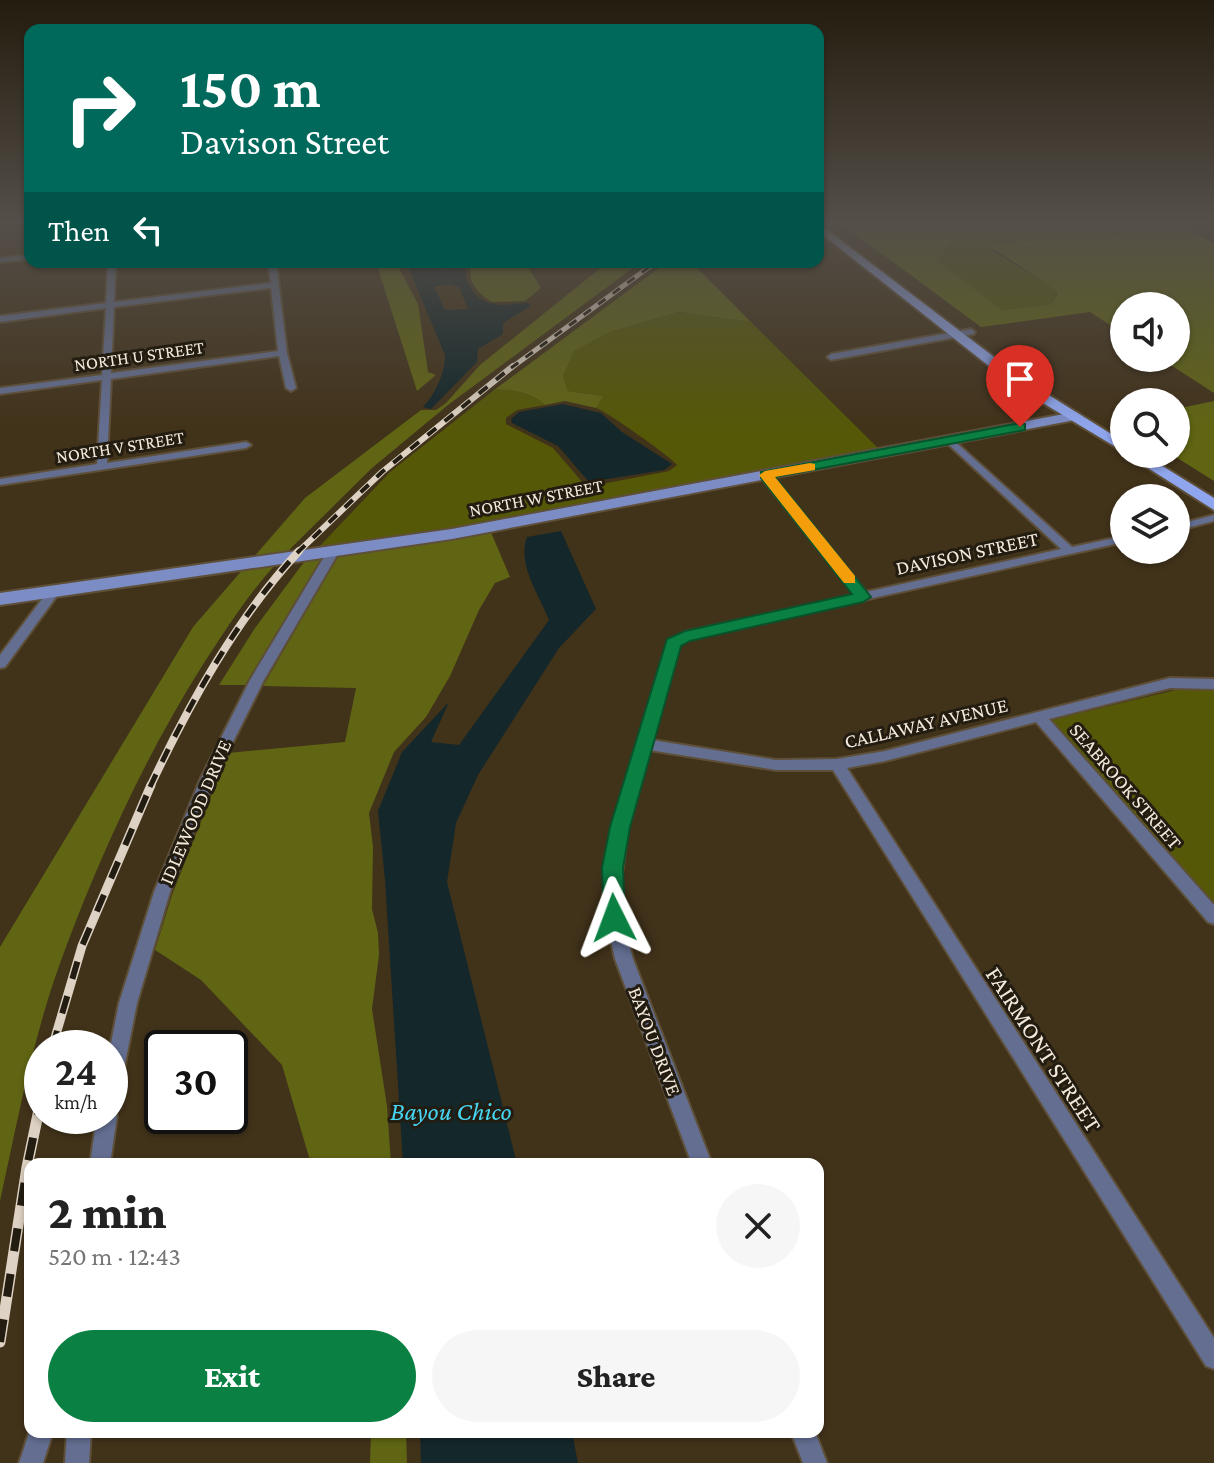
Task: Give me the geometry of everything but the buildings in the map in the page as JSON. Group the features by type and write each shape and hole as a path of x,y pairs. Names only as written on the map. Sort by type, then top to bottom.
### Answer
{"main road":[{"path":"899,290 1050,404 1110,439"},
{"path":"918,290 1065,401 1075,416"},
{"name":"NORTH W STREET","path":"0,599 452,534 1075,416"},
{"path":"1155,468 1214,505"}],"street":[{"path":"102,466 111,290"},
{"path":"0,319 232,290"},
{"path":"276,290 283,353 291,388"},
{"path":"831,357 971,332"},
{"name":"NORTH U STREET","path":"0,391 283,353"},
{"path":"951,441 1070,551"},
{"name":"NORTH V STREET","path":"0,482 246,445"},
{"path":"765,475 863,597"},
{"path":"1190,524 1214,518"},
{"name":"DAVISON STREET","path":"678,639 1110,542"},
{"name":"IDLEWOOD DRIVE","path":"123,1030 162,892 207,780 257,680 333,552"},
{"path":"0,664 55,590"},
{"name":"BAYOU DRIVE","path":"678,639 671,647 620,827 612,868 614,918 624,959 700,1158"},
{"name":"CALLAWAY AVENUE","path":"644,744 776,765 837,764 885,756 1170,683 1214,684"},
{"name":"SEABROOK STREET","path":"1039,716 1214,917"},
{"name":"FAIRMONT STREET","path":"837,764 1214,1358"},
{"path":"101,1158 104,1134"},
{"path":"31,1463 39,1438"},
{"path":"77,1463 79,1438"},
{"path":"805,1438 815,1463"}],"shaded area":[{"path":"385,290 411,290 418,304 428,372 436,375 417,391"},
{"path":"478,290 538,290 525,301 492,302"},
{"path":"573,290 603,290 448,405 372,468 285,554 253,558 305,498 421,410 436,410 446,403 480,365"},
{"path":"629,290 719,290 751,322 679,312 610,332 574,351 563,376 568,391 603,396 596,408 565,401 545,405 521,392 494,390"},
{"path":"931,290 976,290 1002,310 1048,305 1053,302 1058,292 1055,290 1214,290 1214,393 1182,372 1190,372 1190,292 1110,292 1110,325 1090,312 981,327"},
{"path":"976,290 1058,291 1048,305 1002,310"},
{"path":"679,312 751,322 880,450 451,530 316,550 390,472 494,390 521,392 545,405 517,410 506,418 506,424 553,448 584,484 597,485 669,471 677,465 673,461 596,408 602,396 568,391 563,376 574,350 610,332"},
{"path":"1214,401 1214,481 1190,466 1190,406"},
{"path":"490,530 510,577 495,583 479,610 450,676 426,717 394,752 369,813 373,847 372,909 379,955 372,1009 387,1106 391,1158 309,1158 282,1065 201,980 155,950 172,895 228,753 345,742 356,688 263,686 339,555"},
{"path":"322,557 245,685 219,685 255,628 301,566 307,559"},
{"path":"277,563 237,613 160,738 105,850 59,966 39,1030 24,1030 24,1092 0,1201 0,947 193,627 244,568"},
{"path":"1188,687 1214,690 1214,904 1051,720"},
{"path":"371,1438 406,1438 407,1463 370,1463"}],"water":[{"path":"418,290 436,290 445,310 468,309 460,290 472,290 489,303 528,303 531,306 503,323 503,334 478,349 477,362 431,409 423,407 432,396 445,355"},
{"path":"563,404 601,413 622,432 672,464 664,470 589,482 558,446 512,423 511,419 519,412"},
{"name":"Bayou Chico","path":"561,531 596,609 559,648 478,775 456,823 447,882 516,1158 403,1158 378,811 402,752 449,702 431,742 459,745 549,620 527,569 527,537"},
{"path":"420,1438 573,1438 578,1463 421,1463"}],"railway":[{"path":"511,368 617,290"},
{"path":"298,552 382,472 513,366"},
{"path":"151,785 181,725 234,634 298,552"},
{"path":"57,1030 82,946 151,785"},
{"path":"29,1158 34,1134"},
{"path":"0,1342 24,1186"}],"slow traffic":[{"path":"810,467 765,475 849,579"}],"route":[{"path":"614,918 612,868 620,827 673,643 685,636 863,597 765,475 1020,427"}]}
